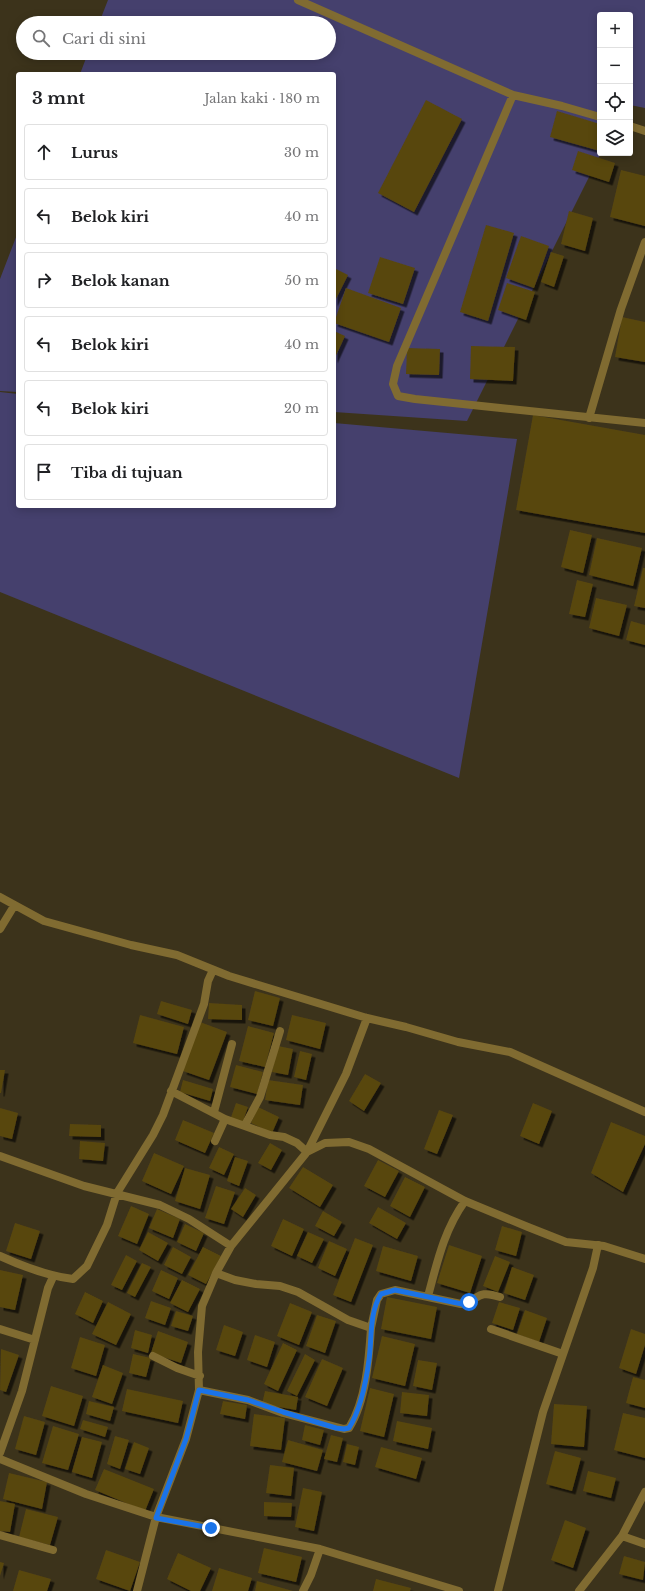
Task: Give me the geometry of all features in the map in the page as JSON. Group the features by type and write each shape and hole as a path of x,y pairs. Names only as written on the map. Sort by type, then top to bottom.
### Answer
{"street":[{"path":"298,0 334,16"},
{"path":"336,17 513,95 562,106 597,116"},
{"path":"513,95 397,366 393,384 398,396 415,399 645,423"},
{"path":"633,127 645,131"},
{"path":"589,418 621,309 645,242"},
{"path":"0,897 44,921 131,945 177,955 229,976 367,1018 406,1027 458,1042 510,1052 645,1112"},
{"path":"0,929 14,906"},
{"path":"0,1256 20,1266 53,1277 73,1279 87,1266 107,1226 117,1193 153,1135 204,1004 208,981 213,970"},
{"path":"137,1591 156,1518 186,1439 199,1390 200,1376 198,1352 202,1306 216,1273 231,1246 307,1152 346,1074 367,1018"},
{"path":"245,1126 260,1097 280,1030"},
{"path":"214,1112 232,1044"},
{"path":"171,1092 226,1119 270,1135 284,1137 297,1143 307,1152"},
{"path":"215,1141 226,1119"},
{"path":"307,1152 325,1143 349,1142 369,1149 465,1201 566,1242 598,1245 645,1259"},
{"path":"0,1156 84,1186 117,1193 160,1205 189,1219 231,1246"},
{"path":"428,1296 446,1235 453,1218 465,1201"},
{"path":"498,1591 540,1424 593,1268 598,1245"},
{"path":"216,1273 235,1280 280,1286 298,1292 348,1320 372,1328"},
{"path":"0,1453 22,1391 48,1288 53,1277"},
{"path":"199,1390 248,1400 336,1428 349,1428 358,1410 369,1360 372,1328 377,1300 381,1294 395,1290 462,1304 469,1302 474,1297 489,1293 500,1297"},
{"path":"0,1329 35,1340"},
{"path":"491,1329 563,1354"},
{"path":"153,1356 177,1368 200,1376"},
{"path":"0,1459 86,1494 156,1518 320,1549 459,1591"},
{"path":"579,1591 622,1536 645,1492"},
{"path":"0,1535 53,1550"},
{"path":"622,1536 645,1544"},
{"path":"303,1591 311,1575 320,1549"}],"shaded area":[{"path":"108,0 645,0 645,108 633,106 633,12 597,12 597,156 600,156 467,421 336,412 336,72 81,72 85,60 336,60 336,16 102,16"},
{"path":"16,237 16,392 0,391 0,279"},
{"path":"0,392 16,394 16,508 336,508 336,423 517,439 459,778 0,592"}],"building":[{"path":"426,100 462,119 414,212 378,193"},
{"path":"557,111 597,123 597,150 550,137"},
{"path":"578,151 615,163 609,182 572,170"},
{"path":"621,170 645,176 645,226 610,217"},
{"path":"569,211 593,218 585,251 561,244"},
{"path":"486,225 514,233 488,321 460,312"},
{"path":"521,236 549,246 534,288 506,278"},
{"path":"551,252 564,256 554,287 541,282"},
{"path":"380,257 415,268 403,304 368,293"},
{"path":"336,269 348,275 336,299"},
{"path":"507,283 535,292 526,320 498,310"},
{"path":"346,288 401,308 389,342 336,324 336,317"},
{"path":"622,317 645,322 645,362 615,357"},
{"path":"336,332 345,336 336,356"},
{"path":"471,346 515,347 513,381 470,379"},
{"path":"407,348 440,349 439,375 406,374"},
{"path":"533,415 645,435 645,533 516,510"},
{"path":"570,530 592,535 583,573 561,567"},
{"path":"597,538 642,548 633,586 589,575"},
{"path":"643,568 645,568 645,608 634,606"},
{"path":"577,580 593,584 585,617 569,614"},
{"path":"596,598 627,605 619,636 589,628"},
{"path":"631,621 645,625 645,645 626,640"},
{"path":"255,991 280,998 273,1026 248,1020"},
{"path":"161,1001 192,1010 188,1024 157,1014"},
{"path":"209,1003 242,1005 242,1020 208,1019"},
{"path":"140,1015 184,1027 177,1054 133,1043"},
{"path":"292,1015 326,1023 320,1049 286,1040"},
{"path":"200,1022 227,1032 209,1080 183,1071"},
{"path":"248,1026 274,1033 265,1067 239,1061"},
{"path":"278,1046 293,1049 288,1075 272,1072"},
{"path":"300,1051 312,1054 306,1080 294,1077"},
{"path":"236,1065 263,1072 257,1094 230,1087"},
{"path":"0,1070 5,1070 1,1093 0,1093"},
{"path":"365,1074 381,1083 364,1111 349,1101"},
{"path":"183,1080 213,1089 210,1101 180,1092"},
{"path":"268,1080 303,1085 300,1105 265,1100"},
{"path":"236,1103 248,1107 242,1124 230,1120"},
{"path":"533,1103 552,1111 539,1144 520,1136"},
{"path":"258,1107 279,1117 272,1133 251,1123"},
{"path":"0,1108 18,1113 12,1139 0,1136"},
{"path":"439,1110 453,1115 437,1154 424,1149"},
{"path":"183,1120 214,1133 205,1153 175,1140"},
{"path":"611,1122 645,1136 645,1144 623,1192 591,1173"},
{"path":"70,1124 101,1125 101,1137 69,1136"},
{"path":"80,1141 105,1143 103,1161 79,1159"},
{"path":"270,1143 282,1150 271,1170 258,1163"},
{"path":"219,1147 234,1154 224,1175 209,1168"},
{"path":"154,1153 184,1166 171,1194 142,1181"},
{"path":"235,1157 248,1161 239,1186 227,1181"},
{"path":"378,1160 399,1171 385,1197 364,1186"},
{"path":"303,1167 333,1185 320,1207 289,1188"},
{"path":"185,1168 210,1175 200,1209 175,1201"},
{"path":"405,1177 425,1187 410,1217 390,1206"},
{"path":"216,1186 235,1192 224,1224 205,1218"},
{"path":"245,1188 256,1195 243,1217 231,1209"},
{"path":"131,1206 149,1214 137,1244 118,1236"},
{"path":"378,1207 406,1223 397,1239 369,1223"},
{"path":"157,1209 180,1219 173,1238 149,1228"},
{"path":"323,1211 342,1222 334,1236 315,1226"},
{"path":"283,1219 304,1229 292,1256 271,1246"},
{"path":"15,1223 40,1231 31,1259 6,1251"},
{"path":"185,1224 204,1233 196,1251 177,1242"},
{"path":"502,1226 522,1232 516,1256 495,1250"},
{"path":"148,1232 168,1243 158,1261 139,1250"},
{"path":"308,1232 324,1239 312,1263 297,1256"},
{"path":"355,1238 373,1245 351,1302 333,1295"},
{"path":"329,1241 347,1249 335,1276 318,1268"},
{"path":"449,1245 482,1256 470,1293 437,1283"},
{"path":"383,1246 418,1256 411,1281 376,1271"},
{"path":"173,1247 191,1257 182,1274 164,1265"},
{"path":"203,1247 221,1256 206,1284 188,1275"},
{"path":"126,1255 137,1261 122,1290 111,1285"},
{"path":"495,1256 510,1262 498,1292 483,1286"},
{"path":"142,1263 151,1267 135,1297 127,1293"},
{"path":"512,1267 534,1275 525,1300 504,1293"},
{"path":"0,1270 23,1275 15,1310 0,1307"},
{"path":"161,1270 178,1278 169,1299 152,1291"},
{"path":"182,1280 200,1289 188,1312 170,1303"},
{"path":"85,1292 103,1301 93,1323 75,1314"},
{"path":"387,1297 437,1307 431,1339 381,1329"},
{"path":"151,1301 171,1308 165,1325 145,1318"},
{"path":"108,1302 131,1314 116,1345 92,1334"},
{"path":"499,1302 520,1308 513,1330 492,1323"},
{"path":"290,1303 312,1312 299,1345 277,1336"},
{"path":"525,1310 547,1318 539,1342 517,1334"},
{"path":"176,1311 193,1316 188,1331 171,1326"},
{"path":"317,1315 336,1321 325,1353 306,1346"},
{"path":"224,1325 243,1332 235,1356 216,1350"},
{"path":"631,1329 645,1334 645,1345 636,1374 619,1368"},
{"path":"135,1330 152,1335 148,1353 131,1348"},
{"path":"158,1331 188,1342 181,1363 151,1353"},
{"path":"255,1335 275,1342 267,1367 247,1360"},
{"path":"382,1336 415,1344 405,1386 372,1378"},
{"path":"80,1337 105,1345 96,1376 71,1368"},
{"path":"283,1343 297,1350 278,1391 264,1384"},
{"path":"1,1349 19,1355 6,1392 0,1390"},
{"path":"133,1354 151,1358 146,1377 129,1373"},
{"path":"305,1354 315,1360 297,1396 287,1391"},
{"path":"322,1359 343,1368 327,1406 305,1397"},
{"path":"418,1360 437,1363 432,1390 413,1386"},
{"path":"103,1365 123,1373 112,1404 92,1397"},
{"path":"633,1377 645,1380 645,1408 626,1403"},
{"path":"51,1386 83,1396 74,1426 42,1416"},
{"path":"370,1388 394,1394 384,1437 360,1431"},
{"path":"127,1389 183,1401 178,1423 122,1411"},
{"path":"265,1391 298,1397 296,1410 262,1404"},
{"path":"402,1392 429,1395 427,1416 400,1413"},
{"path":"89,1401 114,1407 110,1421 86,1414"},
{"path":"223,1401 247,1405 245,1419 220,1414"},
{"path":"554,1404 587,1406 584,1447 551,1444"},
{"path":"623,1413 645,1418 645,1458 614,1450"},
{"path":"254,1414 285,1418 281,1450 250,1446"},
{"path":"24,1416 45,1422 36,1455 15,1449"},
{"path":"83,1420 108,1427 105,1437 80,1429"},
{"path":"397,1421 432,1428 428,1449 393,1441"},
{"path":"305,1425 324,1430 320,1445 302,1440"},
{"path":"53,1426 79,1434 68,1470 42,1463"},
{"path":"331,1435 343,1438 337,1462 324,1459"},
{"path":"115,1436 129,1440 120,1469 107,1464"},
{"path":"82,1437 102,1442 92,1478 72,1472"},
{"path":"288,1440 323,1450 317,1471 282,1462"},
{"path":"134,1442 149,1448 140,1474 125,1469"},
{"path":"347,1444 359,1447 355,1465 343,1462"},
{"path":"381,1447 422,1458 416,1479 375,1467"},
{"path":"555,1451 581,1458 572,1491 546,1484"},
{"path":"270,1465 294,1468 291,1496 266,1493"},
{"path":"104,1469 154,1489 145,1511 95,1490"},
{"path":"588,1471 616,1478 611,1498 583,1491"},
{"path":"9,1473 47,1482 42,1509 3,1499"},
{"path":"303,1488 322,1492 314,1531 295,1527"},
{"path":"0,1501 15,1504 10,1532 0,1531"},
{"path":"264,1502 292,1503 291,1517 264,1516"},
{"path":"26,1509 58,1517 50,1545 19,1537"},
{"path":"565,1520 586,1528 573,1568 551,1560"},
{"path":"264,1548 302,1557 296,1582 258,1573"},
{"path":"106,1550 140,1562 130,1591 96,1579"},
{"path":"178,1553 211,1568 200,1591 191,1591 167,1579"},
{"path":"624,1556 645,1562 643,1580 619,1574"},
{"path":"0,1562 4,1563 0,1576"},
{"path":"219,1568 252,1578 248,1591 212,1591"},
{"path":"19,1570 51,1579 47,1591 13,1591"},
{"path":"376,1579 411,1588 410,1591 373,1591"},
{"path":"257,1581 293,1591 255,1591"}],"route":[{"path":"211,1528 156,1518 186,1439 199,1390 248,1400 336,1428 349,1428 358,1410 369,1360 372,1328 377,1300 381,1294 395,1290 462,1304 469,1302"}]}
